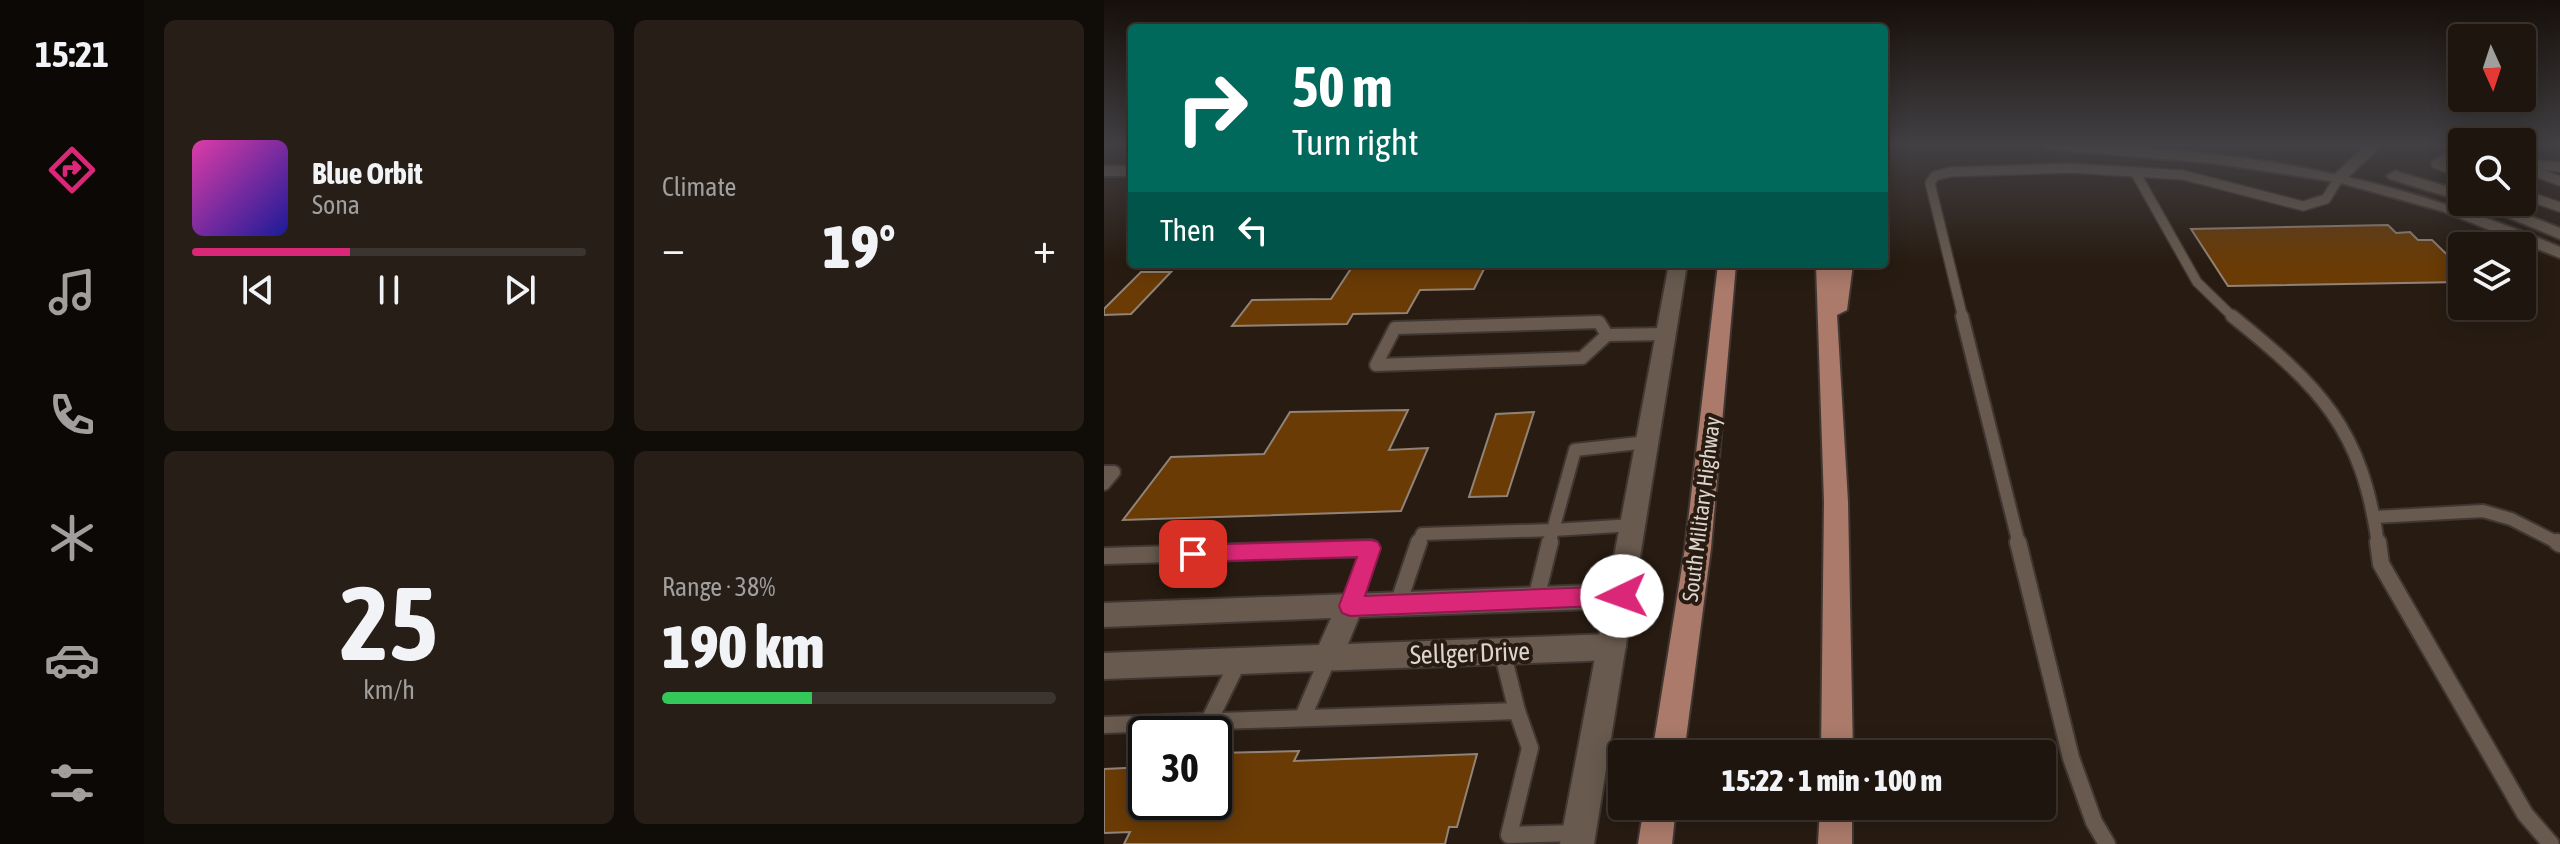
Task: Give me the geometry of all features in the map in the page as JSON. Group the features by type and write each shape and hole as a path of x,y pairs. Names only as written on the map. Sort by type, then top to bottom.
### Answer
{"main road":[{"name":"South Military Highway","path":"1670,740 1698,548 1727,268"},
{"path":"1825,268 1836,502 1837,740"},
{"path":"1831,363 1843,268"},
{"path":"1655,844 1658,820"},
{"path":"1835,844 1836,820"}],"street":[{"path":"2362,184 2460,211 2560,253"},
{"path":"2420,184 2448,192"},
{"path":"2514,216 2560,234"},
{"path":"1578,838 1677,268"},
{"path":"1104,615 1622,596"},
{"path":"1328,658 1350,606"},
{"name":"Sellger Drive","path":"1104,666 1612,647"}],"lane":[{"path":"1930,184 2071,758 2094,822 2107,844"},
{"path":"2142,184 2197,282 2214,301 2285,358 2312,386 2344,430 2355,449 2375,517 2381,564 2525,814 2551,844"},
{"path":"2219,184 2303,206 2320,205 2330,197 2336,184"},
{"path":"2536,199 2560,207"},
{"path":"1607,335 1599,322 1395,328 1376,365 1582,358 1607,335 1666,334"},
{"path":"1536,599 1575,450 1648,442"},
{"path":"1104,472 1114,472 1104,484"},
{"path":"2375,517 2483,511 2511,519 2560,544"},
{"path":"1398,604 1422,534 1634,525"},
{"path":"1104,556 1371,548 1350,606"},
{"path":"1502,651 1530,748 1509,835 1578,838"},
{"path":"1303,717 1328,658"},
{"path":"1211,716 1238,662"},
{"path":"1232,720 1517,711"},
{"path":"1104,725 1128,724"}],"building":[{"path":"2388,225 2396,233 2410,232 2418,240 2432,240 2448,255 2448,282 2228,286 2191,229"},
{"path":"1351,268 1484,268 1474,289 1420,290 1407,313 1353,314 1347,324 1232,326 1252,300 1331,299"},
{"path":"1141,272 1171,272 1131,314 1104,315 1104,309"},
{"path":"1408,410 1389,450 1428,448 1401,511 1123,520 1171,457 1264,454 1290,412"},
{"path":"1534,412 1507,496 1469,497 1496,414"},
{"path":"1299,751 1294,761 1477,754 1457,827 1449,827 1445,844 1124,844 1130,832 1104,833 1104,769 1128,768 1128,820 1232,820 1232,753"}],"route":[{"path":"1193,554 1371,548 1350,606 1622,596"}]}
